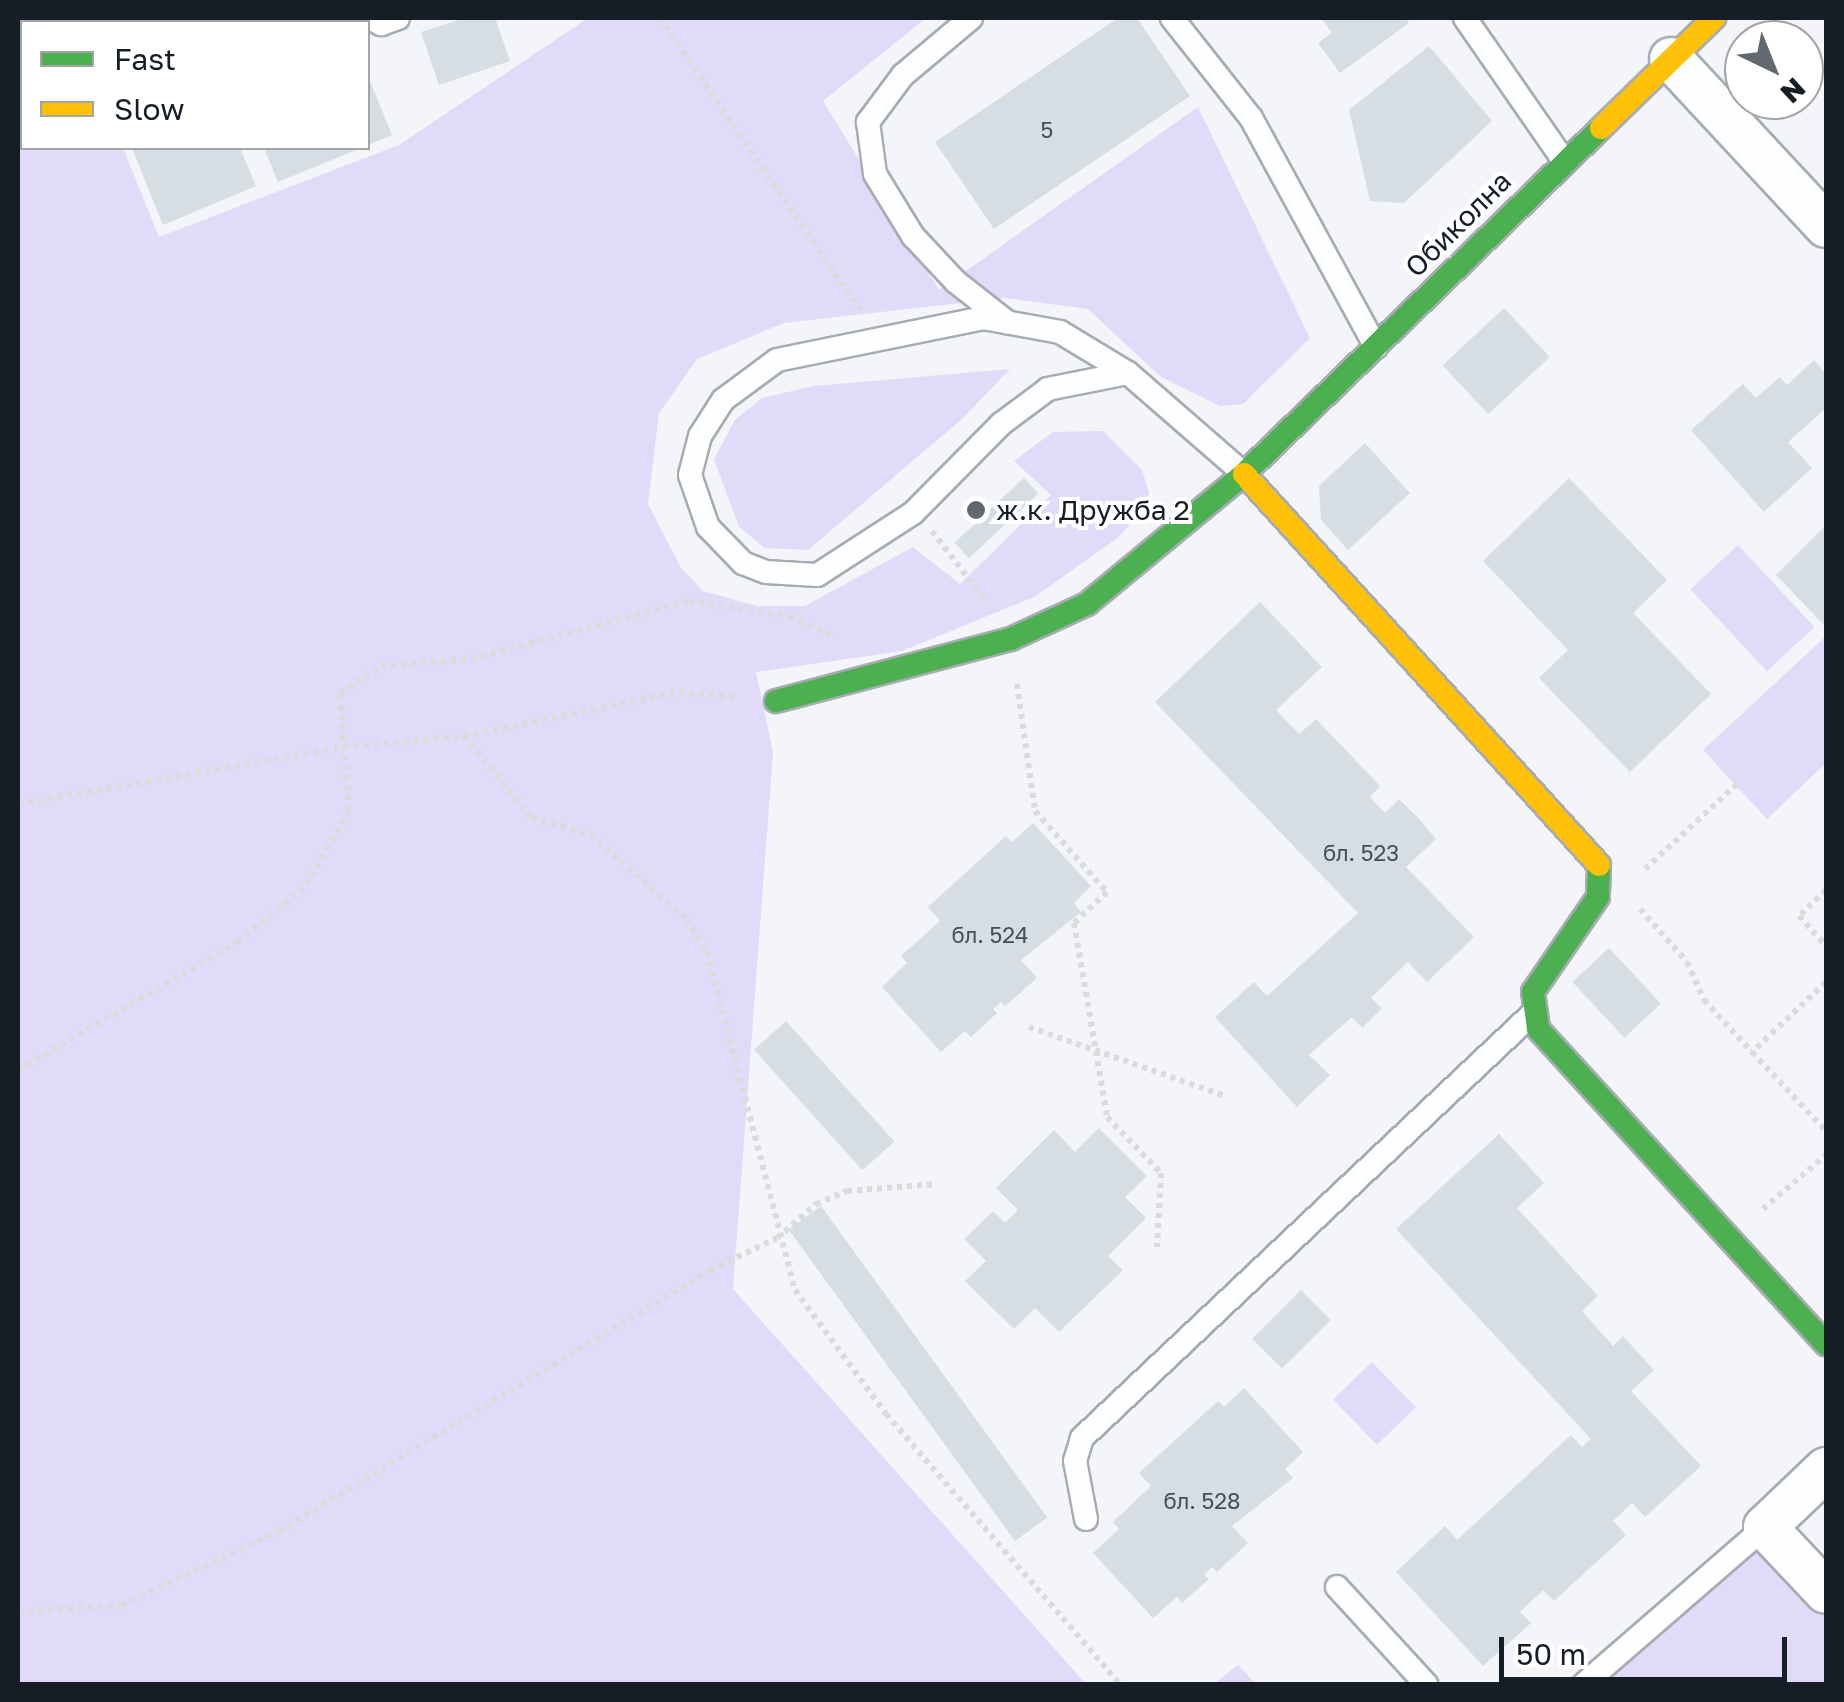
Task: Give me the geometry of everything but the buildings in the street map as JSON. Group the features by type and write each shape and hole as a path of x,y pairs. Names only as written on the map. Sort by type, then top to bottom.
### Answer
{"street":[{"name":"Обиколна","path":"776,701 1011,639 1088,604 1244,474 1714,18"},
{"path":"1670,59 1826,226"},
{"path":"1244,474 1584,840 1613,884 1540,977 1533,1012 1550,1045 1826,1344"},
{"path":"1826,1469 1766,1527 1826,1592"}],"lane":[{"path":"370,18 380,24 398,18"},
{"path":"972,18 903,75 868,122 875,174 913,236 956,282 1010,324"},
{"path":"1172,18 1251,118 1376,346"},
{"path":"1465,18 1564,161"},
{"path":"1128,373 1048,389 1001,424 912,513 818,575 766,572 743,562 708,527 690,475 700,436 723,400 776,360 877,335 982,318 1060,332 1128,373 1244,474"},
{"path":"1086,1519 1075,1461 1082,1438 1533,1012"},
{"path":"1584,1684 1766,1527"},
{"path":"1337,1586 1426,1684"}],"path":[{"path":"660,18 877,335"},
{"path":"912,513 944,541 1011,639 1035,811 1107,892 1074,923 1107,1117 1161,1173 1157,1247"},
{"path":"18,1070 238,942 307,885 349,810 340,693 381,666 471,659 689,600 790,616 839,639"},
{"path":"18,804 344,747 464,736 679,692 776,701"},
{"path":"464,736 532,818 591,835 687,919 707,952 762,1151 777,1238 796,1290 886,1414 1120,1684"},
{"path":"1736,785 1613,884 1688,962 1704,1000 1826,1131"},
{"path":"1826,890 1799,916 1826,946"},
{"path":"1752,1052 1826,982"},
{"path":"1029,1028 1225,1096"},
{"path":"1728,1239 1826,1155"},
{"path":"18,1612 122,1606 279,1530 710,1270 777,1238 816,1204 847,1191 936,1184"}],"shaded area":[{"path":"18,18 46,20 20,20 20,150 124,150 159,237 399,145 588,18 926,18 823,101 939,290 1198,107 1310,338 1243,404 1220,406 1161,377 1088,309 1005,298 784,323 697,359 659,413 648,504 681,568 703,591 757,606 805,606 913,547 960,584 1051,495 1014,461 1053,432 1103,431 1142,470 1151,499 1119,537 1034,597 902,651 756,672 773,752 733,1289 1086,1684 18,1684"},
{"path":"1010,369 962,419 808,550 765,548 739,527 714,459 735,420 762,398 814,386"},
{"path":"1738,545 1814,627 1767,671 1690,589"},
{"path":"1824,638 1826,763 1767,819 1703,750"},
{"path":"1372,1362 1416,1407 1377,1445 1333,1400"},
{"path":"1765,1527 1826,1592 1826,1684 1601,1684"},
{"path":"1238,1665 1256,1684 1214,1684"}],"traffic: fast":[{"path":"776,701 1011,639 1087,604 1244,474 1601,128"},
{"path":"1599,865 1598,897 1533,992 1538,1029 1826,1344"}],"traffic: slow":[{"path":"1601,128 1714,18"},
{"path":"1244,474 1599,865"}],"place":[{"name":"ж.к. Дружба 2","path":"976,510"}]}
